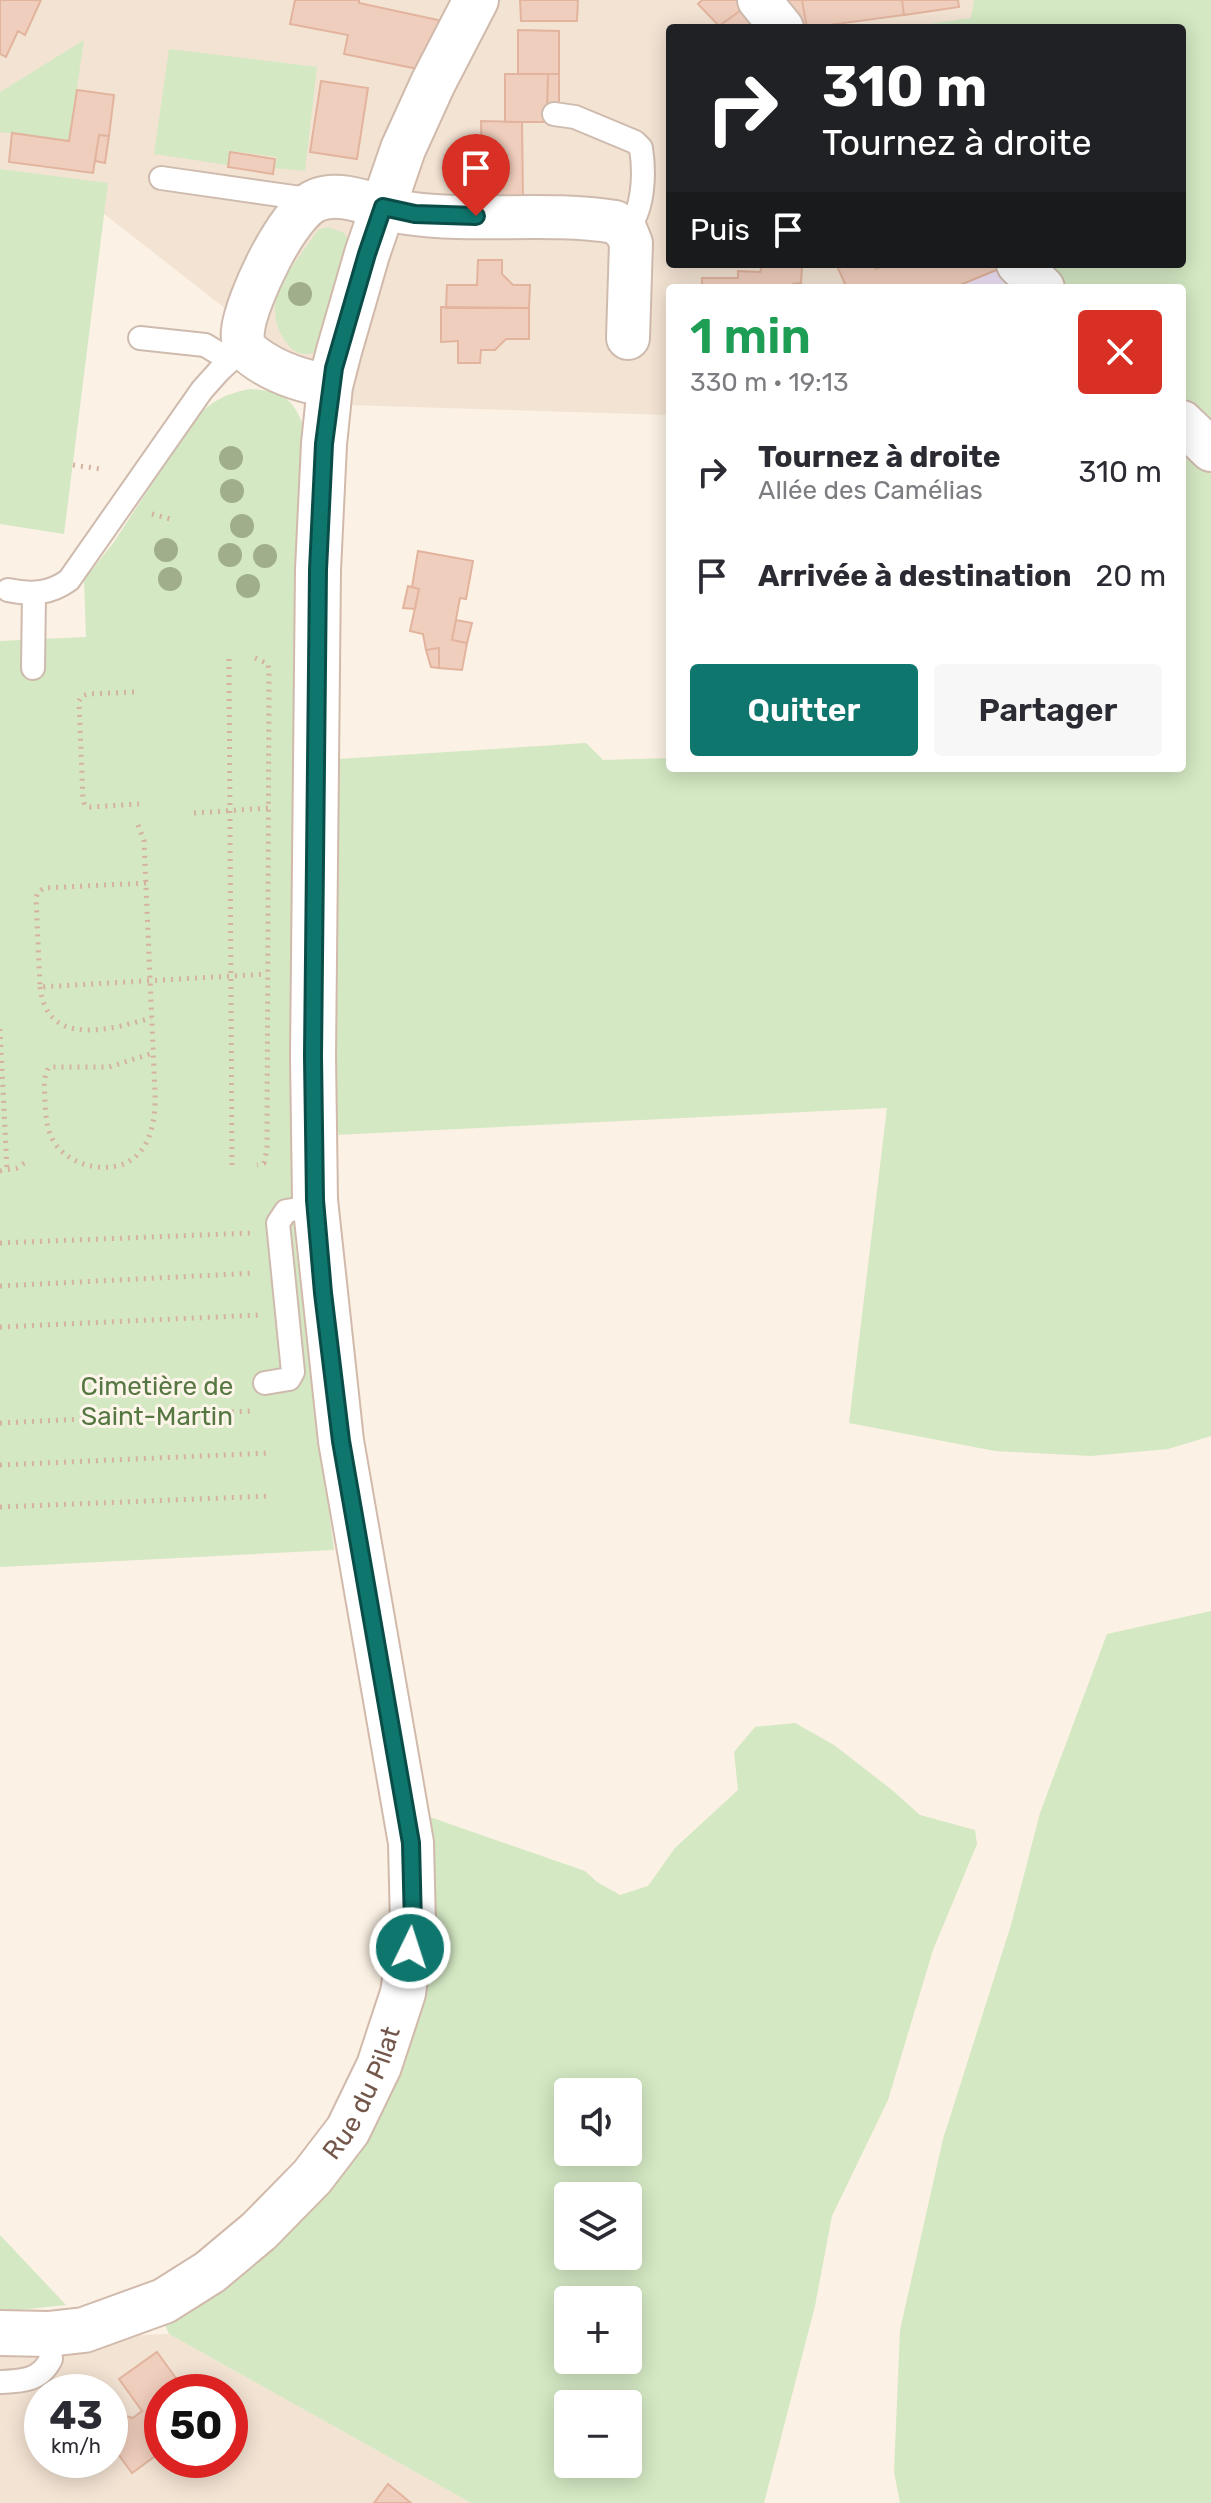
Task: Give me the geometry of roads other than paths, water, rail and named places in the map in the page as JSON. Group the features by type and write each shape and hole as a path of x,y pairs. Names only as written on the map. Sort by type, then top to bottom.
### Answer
{"main road":[{"name":"Rue du Pilat","path":"0,2333 48,2334 84,2330 164,2301 210,2272 259,2231 312,2177 348,2130 379,2066 403,1993 413,1925 411,1843 341,1441 316,1206 313,1056 318,570 330,386 367,254 403,149 476,0"}],"street":[{"path":"759,0 779,24"},
{"path":"330,386 313,383 237,354 246,315 281,238 297,214 316,200 334,197 415,214 615,222 626,231 631,243 628,338"},
{"path":"1022,268 1039,284"},
{"path":"1186,426 1211,450"}],"lane":[{"path":"554,114 575,117 635,142 641,148 640,203 633,223 626,231"},
{"path":"161,178 316,200"},
{"path":"8,590 34,594 58,588 69,580 202,390 237,354 205,345 140,338"},
{"path":"33,668 34,594"},
{"path":"265,1383 289,1379 293,1372 278,1223 286,1211 316,1206"},
{"path":"0,2382 26,2381 40,2375 51,2359 48,2334"}],"park label":[{"name":"Cimetière de Saint-Martin","path":"157,1401"}]}
